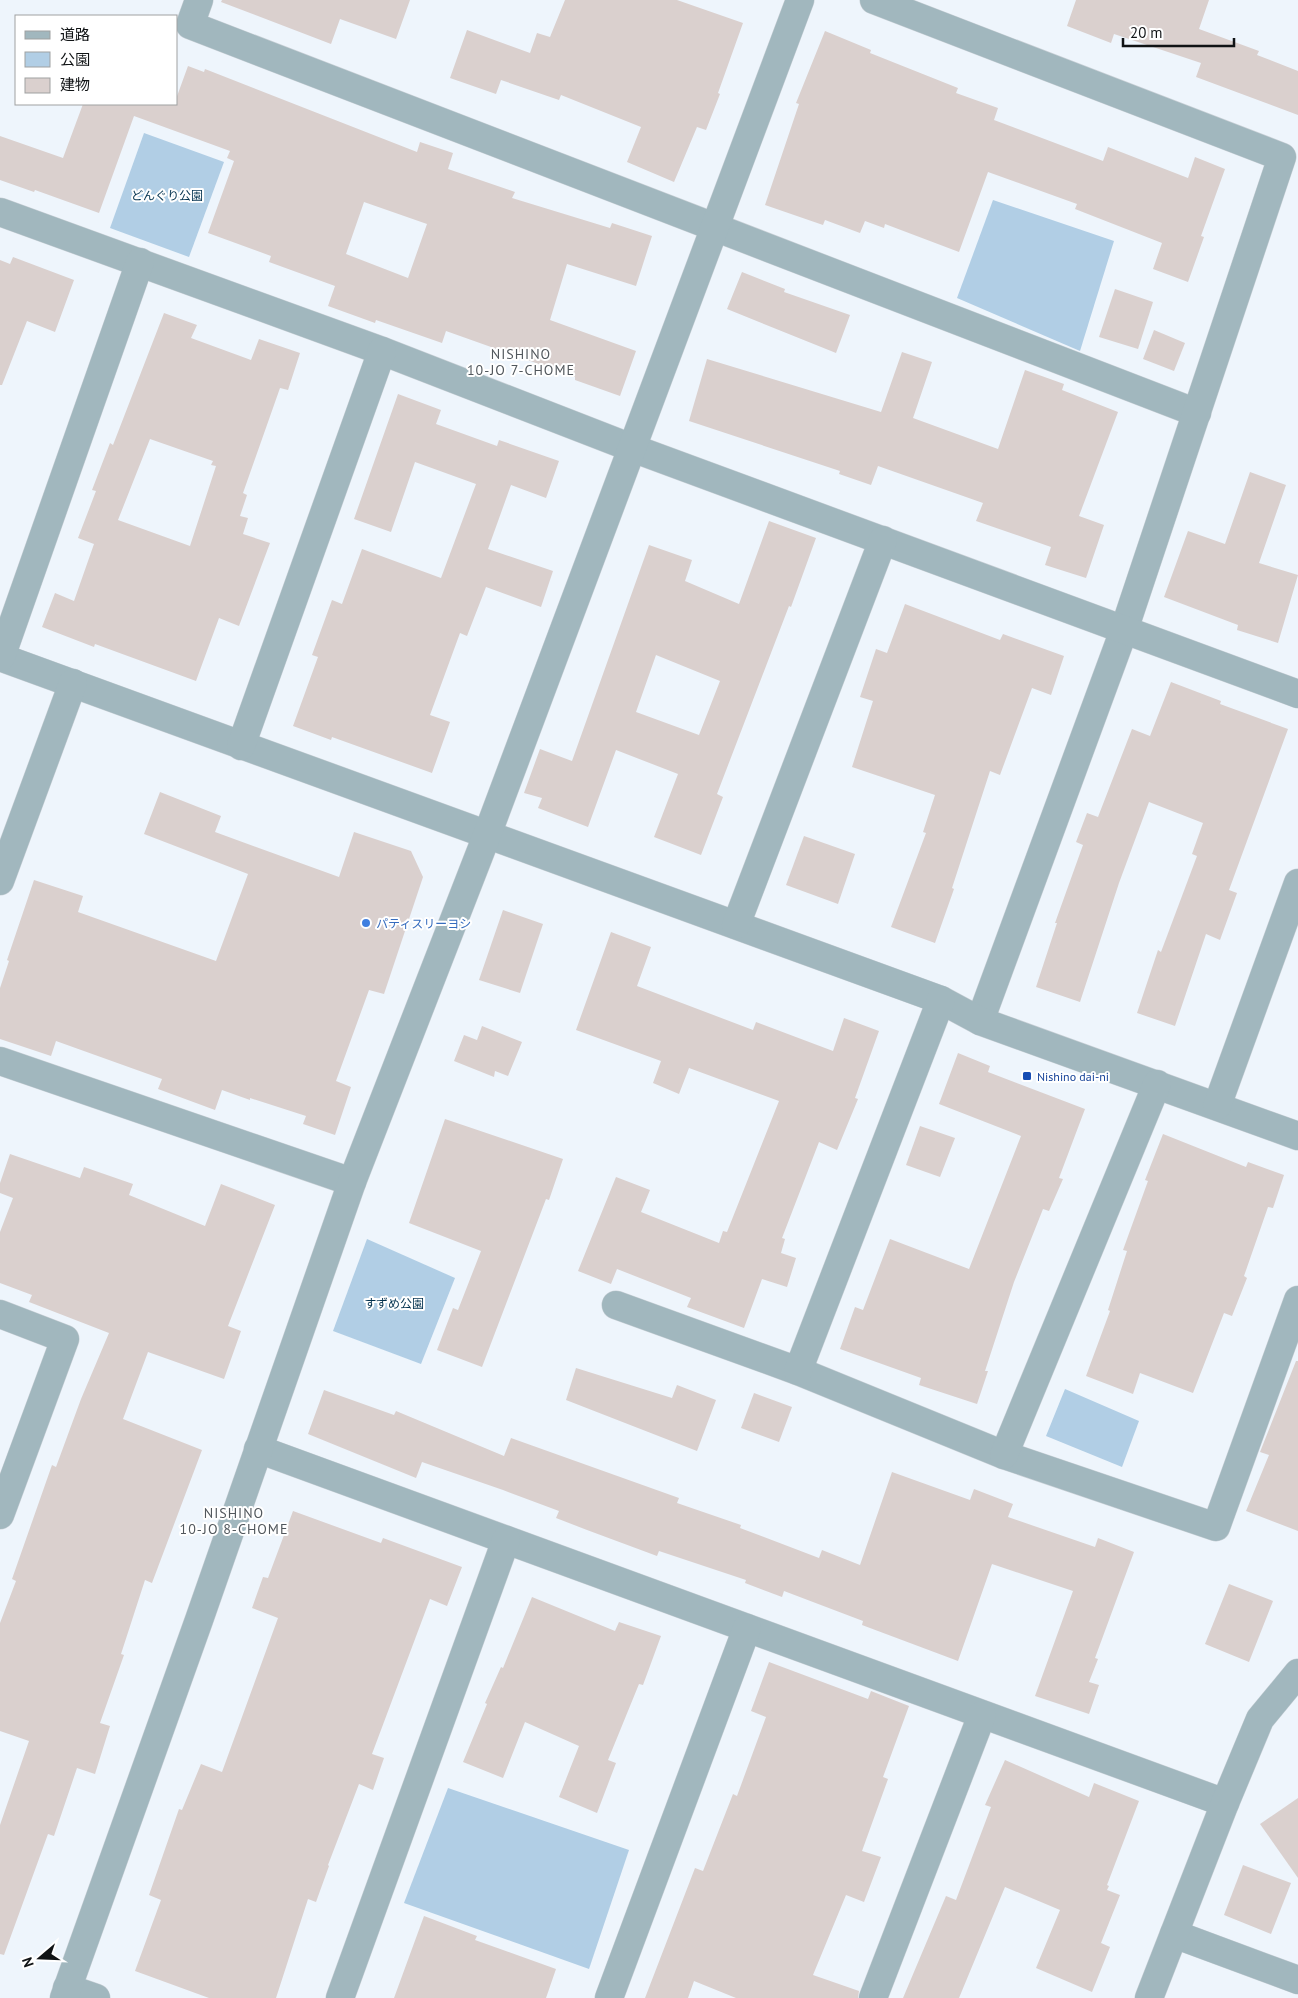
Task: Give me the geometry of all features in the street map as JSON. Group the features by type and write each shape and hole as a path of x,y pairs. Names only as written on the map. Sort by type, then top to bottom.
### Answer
{"street":[{"path":"199,0 190,25 1197,413"},
{"path":"96,1998 66,1993 352,1182 487,835 800,0"},
{"path":"874,0 1282,157 1124,630 980,1021"},
{"path":"0,212 140,262 632,448 1298,694"},
{"path":"140,262 0,657 941,1000 980,1021 1298,1136"},
{"path":"241,746 382,352"},
{"path":"736,925 883,540"},
{"path":"0,881 72,683"},
{"path":"1217,1106 1298,883"},
{"path":"798,1371 941,1000"},
{"path":"0,1061 352,1182"},
{"path":"1004,1455 1157,1084"},
{"path":"616,1305 798,1371 1004,1455 1216,1526 1298,1300"},
{"path":"0,1314 65,1339 0,1515"},
{"path":"258,1449 1225,1803"},
{"path":"340,1998 506,1540"},
{"path":"609,1998 747,1628"},
{"path":"1150,1998 1225,1803 1260,1719 1298,1673"},
{"path":"873,1998 982,1715"},
{"path":"1174,1934 1298,1980"}],"green space":[{"name":"どんぐり公園","path":"144,133 224,162 189,257 110,228"},
{"path":"993,200 1114,241 1080,351 957,298"},
{"name":"すずめ公園","path":"367,1239 455,1278 421,1364 333,1331"},
{"path":"1065,1389 1139,1421 1122,1467 1046,1436"},
{"path":"448,1788 629,1850 589,1969 404,1903"}],"building":[{"path":"222,0 410,0 396,39 340,19 331,44 221,2"},
{"path":"565,0 677,0 743,23 706,130 697,127 674,182 627,162 641,127 561,95 559,100 501,80 496,94 450,78 467,30 530,53 537,33 550,37"},
{"path":"1076,0 1209,0 1199,29 1259,51 1257,55 1298,71 1298,115 1196,77 1201,63 1114,34 1111,43 1067,26"},
{"path":"825,31 871,50 870,53 958,88 956,93 998,108 994,120 1103,161 1108,147 1188,178 1195,157 1225,169 1201,236 1204,237 1188,282 1153,269 1162,243 1075,209 1077,204 988,172 959,252 885,224 884,228 865,221 860,233 825,220 823,225 765,205 799,104 796,103"},
{"path":"188,66 204,72 205,69 417,152 420,142 453,153 448,169 515,192 512,198 610,228 612,223 652,236 636,286 567,264 550,320 636,351 620,396 575,380 575,377 446,331 442,343 376,320 375,323 328,306 335,286 269,262 271,256 208,233 234,161 227,158 230,151 134,116 99,213 35,190 34,192 0,180 0,136 63,158 83,105 178,105 178,94","holes":["364,202 427,224 408,278 346,254"]},
{"path":"13,257 74,280 55,332 27,321 2,385 0,385 0,260 10,264"},
{"path":"742,272 785,289 784,292 850,315 836,353 727,309"},
{"path":"1115,289 1153,302 1138,349 1099,337"},
{"path":"164,313 197,325 191,338 251,360 259,339 300,353 288,390 280,388 243,493 247,495 240,516 248,518 243,534 270,543 239,626 219,618 196,681 95,644 94,647 42,627 55,593 74,601 94,544 78,538 96,491 92,490 110,443 113,445","holes":["150,439 213,461 211,465 216,466 190,546 118,520"]},
{"path":"1154,330 1185,343 1174,371 1143,359"},
{"path":"902,352 932,362 913,418 998,449 1025,370 1064,384 1062,390 1118,412 1079,516 1104,525 1086,578 1045,565 1051,547 976,521 983,503 878,466 871,485 839,474 840,471 689,421 707,359 881,412"},
{"path":"398,394 441,410 436,424 497,446 499,440 559,461 546,498 511,485 488,549 553,571 541,607 486,587 467,636 460,633 430,715 450,722 432,773 332,737 331,740 293,726 318,657 312,655 332,600 342,604 362,549 441,578 476,484 415,462 391,532 354,519"},
{"path":"1250,472 1286,485 1259,563 1298,575 1278,643 1237,630 1238,625 1164,597 1188,531 1225,544"},
{"path":"769,521 816,538 791,607 789,606 717,794 723,797 701,855 654,837 678,774 616,750 588,827 538,808 542,798 524,793 540,749 572,761 649,545 692,560 685,581 739,604","holes":["656,655 720,681 699,735 636,712"]},
{"path":"905,604 1000,640 1003,634 1064,656 1051,695 1032,688 1000,775 990,771 952,888 954,889 935,943 891,927 926,833 923,832 935,795 852,767 873,701 860,697 876,649 887,653"},
{"path":"1171,682 1221,701 1220,704 1288,729 1229,890 1237,893 1220,940 1206,934 1175,1026 1137,1013 1158,950 1161,952 1197,856 1192,854 1203,823 1149,802 1119,883 1080,1002 1036,987 1057,923 1055,923 1083,845 1076,842 1087,813 1098,817 1132,729 1150,736"},
{"path":"160,792 221,816 215,832 339,877 354,832 411,851 423,877 384,994 369,990 336,1081 351,1087 335,1135 303,1124 306,1116 222,1090 215,1110 158,1089 162,1079 56,1041 51,1056 0,1039 0,988 9,961 7,960 34,880 83,896 78,912 216,961 248,874 144,834"},
{"path":"804,836 855,854 838,904 786,885"},
{"path":"503,910 543,924 520,993 479,980"},
{"path":"611,932 651,947 637,986 753,1030 756,1022 833,1051 844,1018 879,1031 855,1098 858,1099 837,1150 819,1142 782,1238 785,1239 781,1253 796,1258 787,1287 762,1279 744,1328 687,1307 691,1298 617,1269 611,1284 578,1271 616,1177 650,1190 641,1212 719,1243 723,1231 727,1232 779,1101 689,1068 679,1094 653,1083 661,1061 576,1030"},
{"path":"482,1026 522,1042 508,1076 495,1071 494,1077 454,1061 464,1035 477,1040"},
{"path":"958,1053 990,1066 988,1072 1085,1109 1059,1178 1063,1179 1049,1211 1043,1209 1014,1282 985,1371 988,1371 977,1404 919,1385 921,1378 840,1349 855,1307 863,1310 890,1239 969,1269 1021,1136 939,1104"},
{"path":"445,1119 563,1159 549,1200 546,1199 482,1367 437,1350 453,1308 458,1310 481,1251 409,1223"},
{"path":"920,1126 955,1138 940,1177 906,1165"},
{"path":"1163,1134 1246,1167 1248,1162 1284,1175 1273,1208 1268,1207 1244,1276 1247,1278 1232,1316 1224,1313 1193,1393 1140,1373 1133,1394 1086,1376 1110,1311 1108,1310 1127,1251 1123,1250 1148,1181 1145,1180"},
{"path":"10,1154 80,1178 84,1167 133,1184 129,1195 205,1226 221,1184 275,1205 228,1326 241,1331 224,1379 148,1352 123,1419 202,1450 152,1583 145,1580 121,1654 124,1655 100,1723 110,1726 95,1774 77,1768 54,1836 48,1834 4,1955 0,1954 0,1825 29,1741 0,1731 0,1623 16,1581 12,1579 52,1465 56,1467 81,1399 109,1333 29,1302 32,1295 0,1283 0,1232 13,1198 0,1193 0,1183"},
{"path":"1296,1361 1298,1361 1298,1531 1246,1511 1269,1455 1260,1452"},
{"path":"576,1368 672,1398 677,1385 716,1400 697,1451 566,1400"},
{"path":"324,1390 394,1415 396,1411 504,1456 511,1438 679,1498 677,1503 741,1525 740,1528 819,1558 822,1550 860,1565 892,1472 970,1500 974,1489 1013,1504 1008,1517 1095,1547 1098,1538 1134,1552 1095,1658 1098,1659 1089,1682 1099,1685 1089,1714 1035,1696 1073,1591 992,1564 958,1661 862,1625 863,1621 784,1591 782,1597 745,1583 746,1580 659,1551 657,1556 587,1530 556,1518 559,1511 503,1490 422,1462 416,1478 308,1434"},
{"path":"754,1393 792,1407 779,1442 741,1428"},
{"path":"293,1511 381,1543 383,1538 462,1567 447,1606 430,1599 372,1754 384,1758 373,1790 359,1784 316,1902 308,1899 276,1998 209,1998 135,1971 161,1900 149,1895 179,1809 182,1810 201,1764 222,1772 278,1618 252,1608 263,1577 268,1578"},
{"path":"1229,1584 1273,1601 1249,1662 1205,1644"},
{"path":"532,1597 615,1631 619,1622 661,1636 643,1685 639,1684 608,1760 616,1763 597,1813 559,1797 579,1746 525,1722 503,1778 463,1762 487,1704 485,1703 501,1667 503,1668"},
{"path":"769,1662 868,1699 871,1691 909,1706 883,1777 888,1779 862,1851 881,1857 864,1902 846,1895 813,1975 859,1991 858,1998 736,1998 694,1981 688,1998 645,1998 695,1868 703,1871 733,1794 737,1796 766,1717 751,1711"},
{"path":"1005,1760 1089,1797 1094,1783 1139,1801 1107,1885 1109,1886 1107,1890 1120,1895 1101,1943 1110,1947 1092,1992 1036,1968 1060,1910 1005,1887 959,1998 903,1998 946,1896 956,1900 991,1807 985,1805"},
{"path":"1298,1798 1298,1878 1260,1824"},
{"path":"1243,1865 1291,1883 1271,1934 1224,1915"},
{"path":"424,1916 477,1936 475,1940 556,1969 546,1998 394,1998"}],"place":[{"name":"パティスリーヨシ","path":"366,923"},
{"name":"Nishino dai-ni","path":"1027,1076"}],"district":[{"name":"NISHINO 10-JO 7-CHOME","path":"521,362"},
{"name":"NISHINO 10-JO 8-CHOME","path":"234,1522"}]}
